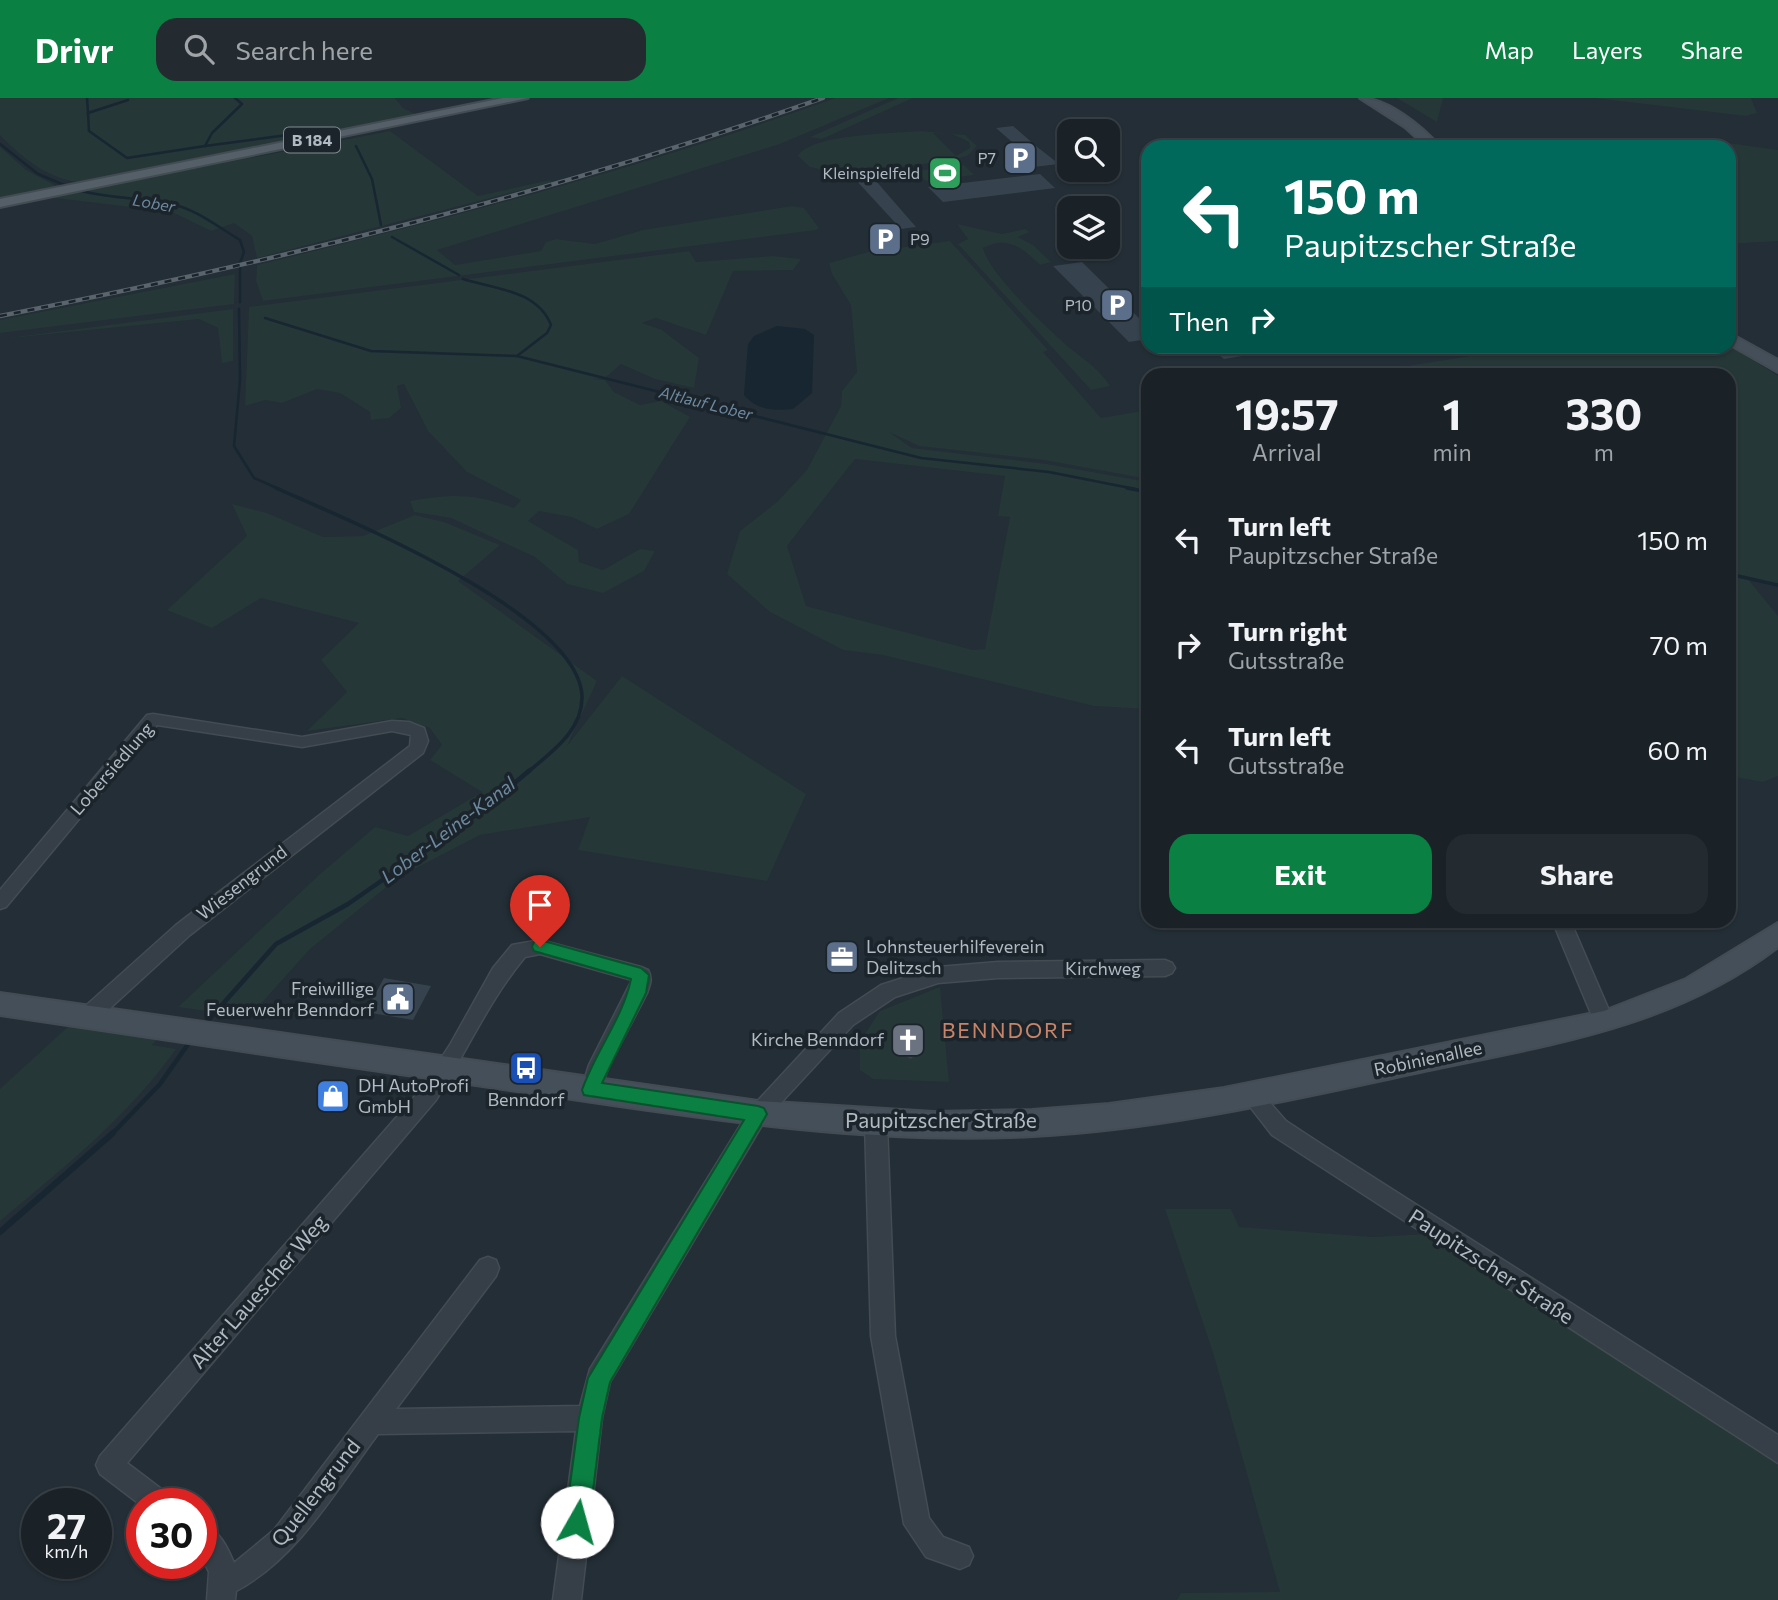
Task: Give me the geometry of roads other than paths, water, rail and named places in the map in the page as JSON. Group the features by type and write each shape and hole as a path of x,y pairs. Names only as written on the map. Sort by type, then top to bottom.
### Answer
{"main road":[{"name":"B 184","path":"0,203 522,98"}],"street":[{"path":"1365,98 1409,125 1426,140"},
{"path":"1736,342 1778,368"},
{"name":"Lobersiedlung","path":"0,902 153,719 302,742 375,727 409,727 418,732 420,741 404,759"},
{"name":"Wiesengrund","path":"88,1016 183,930 404,759"},
{"path":"1563,928 1604,1022"},
{"name":"Robinienallee","path":"1251,1096 1604,1022 1657,1007 1721,974 1778,933"},
{"path":"446,1068 512,956 528,947 540,947 641,975 637,993 599,1065 591,1090"},
{"name":"Kirchweg","path":"567,1600 590,1418 599,1378 758,1114 846,1019 888,991 910,983 966,971 1165,968"},
{"name":"Paupitzscher Straße","path":"0,1004 758,1114 876,1123 1032,1123 1167,1110 1251,1096 1279,1128 1313,1151 1570,1320 1778,1450"},
{"name":"Alter Lauescher Weg","path":"139,1488 109,1465 429,1094 446,1068"},
{"path":"876,1123 883,1336 917,1524 935,1548 960,1556"},
{"name":"Quellengrund","path":"222,1592 283,1539 488,1268"},
{"name":"Quellengrund","path":"371,1422 590,1418"},
{"path":"217,1553 220,1556 222,1592"}],"water":[{"path":"777,326 805,329 814,335 812,393 793,409 766,408 754,404 744,395 748,344 754,336"}],"waterway":[{"path":"87,98 88,113"},
{"path":"205,146 212,133 242,104 235,98"},
{"path":"88,113 128,100"},
{"path":"88,113 89,131 127,158 205,146"},
{"path":"205,146 332,129"},
{"name":"Lober","path":"0,144 38,174 69,187"},
{"path":"356,146 372,179 381,225"},
{"name":"Lober","path":"78,190 159,202 189,210 240,240 244,252 240,263"},
{"path":"392,237 459,275"},
{"name":"Lober","path":"240,268 240,302"},
{"path":"463,279 514,293 536,304 545,313 551,325 547,333 517,356"},
{"name":"Lober-Leine-Kanal","path":"239,309 240,380 234,446 254,478 279,489"},
{"name":"Altlauf Lober","path":"265,318 371,351 517,356"},
{"name":"Altlauf Lober","path":"517,356 921,458 1049,472 1135,489"},
{"name":"Lober-Leine-Kanal","path":"276,488 352,521 453,572 501,602 542,633 570,664 582,696 577,720 564,740 528,772"},
{"name":"Altlauf Lober","path":"1127,488 1141,491"},
{"name":"Altlauf Lober","path":"1736,576 1778,585"},
{"name":"Lober-Leine-Kanal","path":"204,1025 276,944 348,904 479,813 530,770"},
{"name":"Lober-Leine-Kanal","path":"113,1133 160,1084 191,1040"},
{"name":"Lober-Leine-Kanal","path":"0,1232 113,1133"}],"railway":[{"path":"0,316 209,272 416,222 620,164 823,98"}],"place":[{"name":"P7","path":"1020,158"},
{"name":"Kleinspielfeld","path":"945,173"},
{"name":"P9","path":"885,239"},
{"name":"P10","path":"1117,305"},
{"name":"Lohnsteuerhilfeverein Delitzsch","path":"842,957"},
{"name":"Freiwillige Feuerwehr Benndorf","path":"398,999"},
{"name":"Kirche Benndorf","path":"908,1040"},
{"name":"Benndorf","path":"526,1068"},
{"name":"DH AutoProfi GmbH","path":"333,1096"}],"district":[{"name":"BENNDORF","path":"1008,1031"}]}
